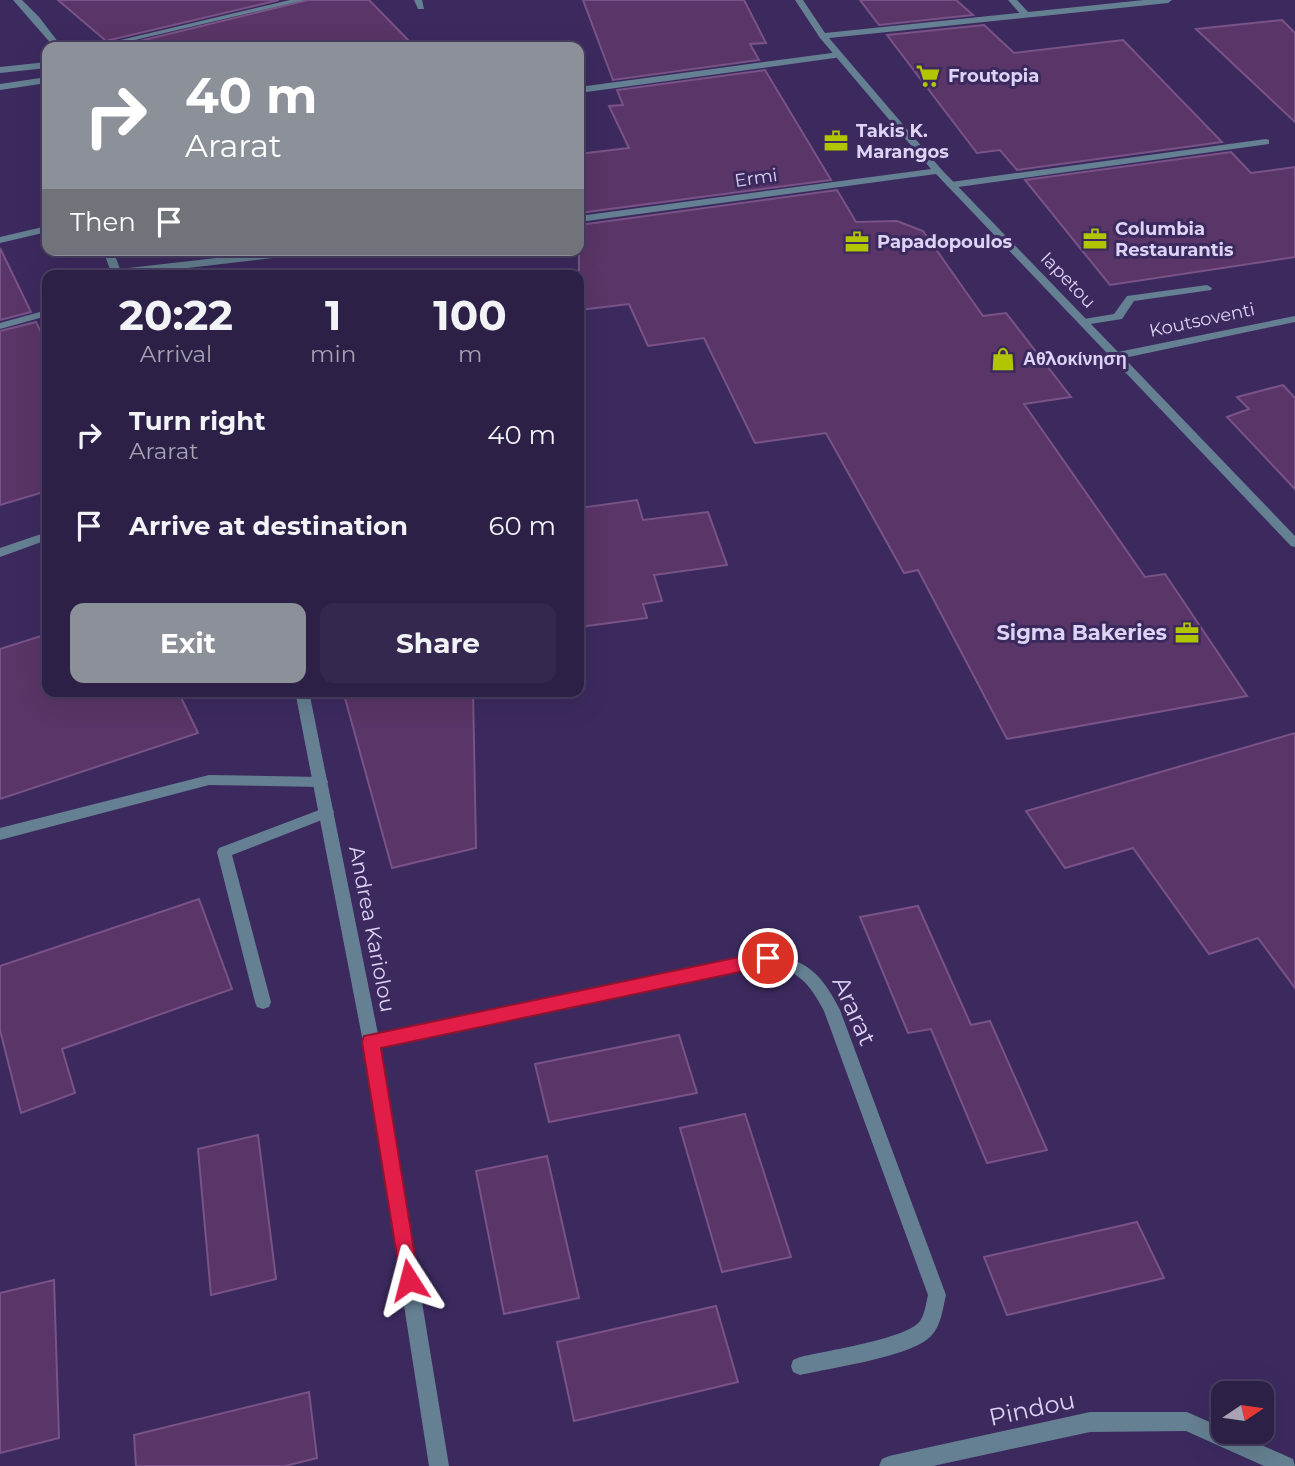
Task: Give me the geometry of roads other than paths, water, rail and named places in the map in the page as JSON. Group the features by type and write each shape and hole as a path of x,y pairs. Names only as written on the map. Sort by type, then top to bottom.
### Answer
{"street":[{"path":"17,0 54,42"},
{"path":"117,42 301,0"},
{"name":"Iapetou","path":"799,0 823,36 937,171 1295,543"},
{"path":"1012,0 1026,15"},
{"path":"823,36 1168,0"},
{"path":"584,89 839,55"},
{"path":"0,70 42,66"},
{"path":"0,87 42,81"},
{"path":"951,184 1266,142"},
{"name":"Ermi","path":"584,218 937,171"},
{"path":"0,240 42,230"},
{"path":"150,270 266,256"},
{"path":"1084,322 1118,317 1131,298 1207,288"},
{"path":"0,326 42,314"},
{"name":"Koutsoventi","path":"1117,356 1295,319"},
{"path":"0,553 42,538"},
{"name":"Andrea Kariolou","path":"303,697 371,1042 439,1466"},
{"path":"0,834 209,779 321,782"},
{"path":"263,1002 224,852 327,812"},
{"name":"Ararat","path":"371,1042 768,958 796,964 814,978 832,1010 937,1295 931,1318 923,1332 901,1341 800,1366"},
{"name":"Pindou","path":"889,1466 1090,1422 1187,1421 1286,1466"}],"place":[{"name":"Froutopia","path":"928,76"},
{"name":"Takis K. Marangos","path":"836,141"},
{"name":"Columbia Restaurantis","path":"1095,239"},
{"name":"Papadopoulos","path":"857,242"},
{"name":"Αθλοκίνηση","path":"1003,359"},
{"name":"Sigma Bakeries","path":"1187,633"}]}
